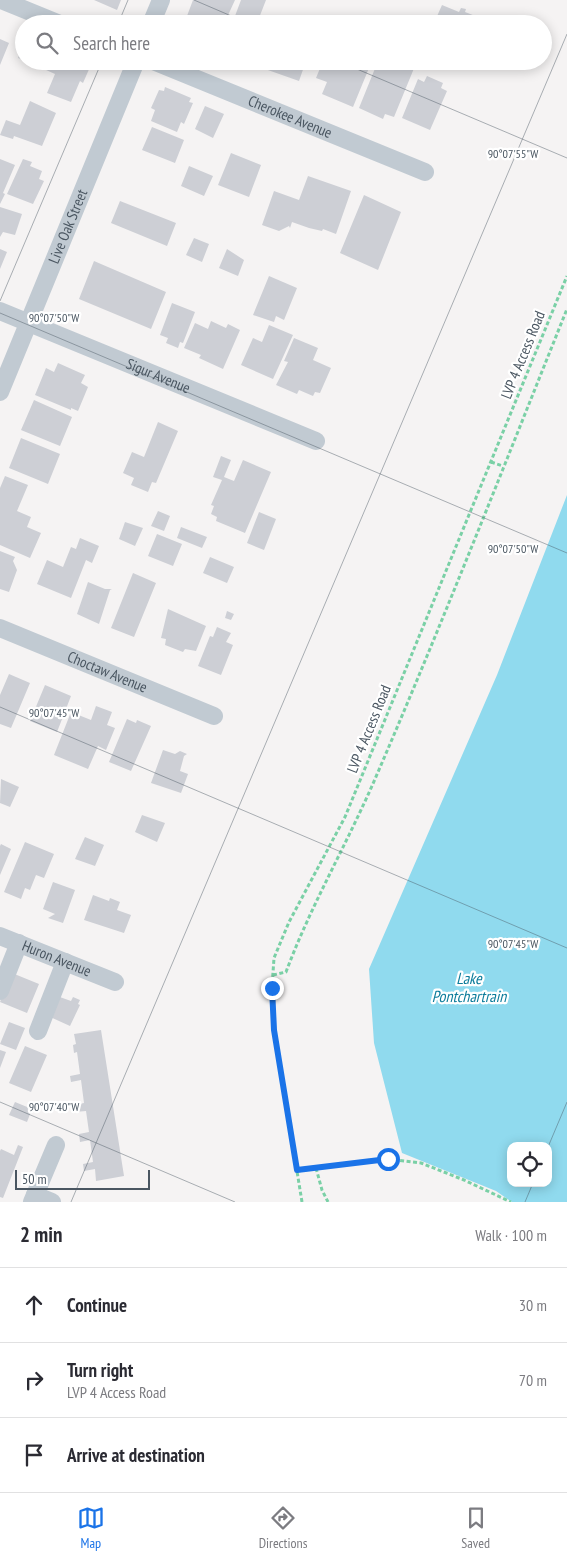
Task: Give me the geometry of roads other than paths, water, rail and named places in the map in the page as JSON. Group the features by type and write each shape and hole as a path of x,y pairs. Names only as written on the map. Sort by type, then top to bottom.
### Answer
{"street":[{"path":"1,0 38,15"},
{"path":"155,15 161,0"},
{"name":"Live Oak Street","path":"0,392 132,70"},
{"name":"Cherokee Avenue","path":"176,70 425,172"},
{"name":"Sigur Avenue","path":"0,311 316,441"},
{"name":"Choctaw Avenue","path":"0,628 214,716"},
{"name":"Huron Avenue","path":"0,936 115,982"},
{"path":"0,991 19,943"},
{"path":"38,1031 65,962"},
{"path":"52,1202 33,1199 56,1146"}],"water":[{"name":"Lake Pontchartrain","path":"567,495 567,1202 512,1202 496,1191 402,1153 374,1043 369,969 497,675"}]}
